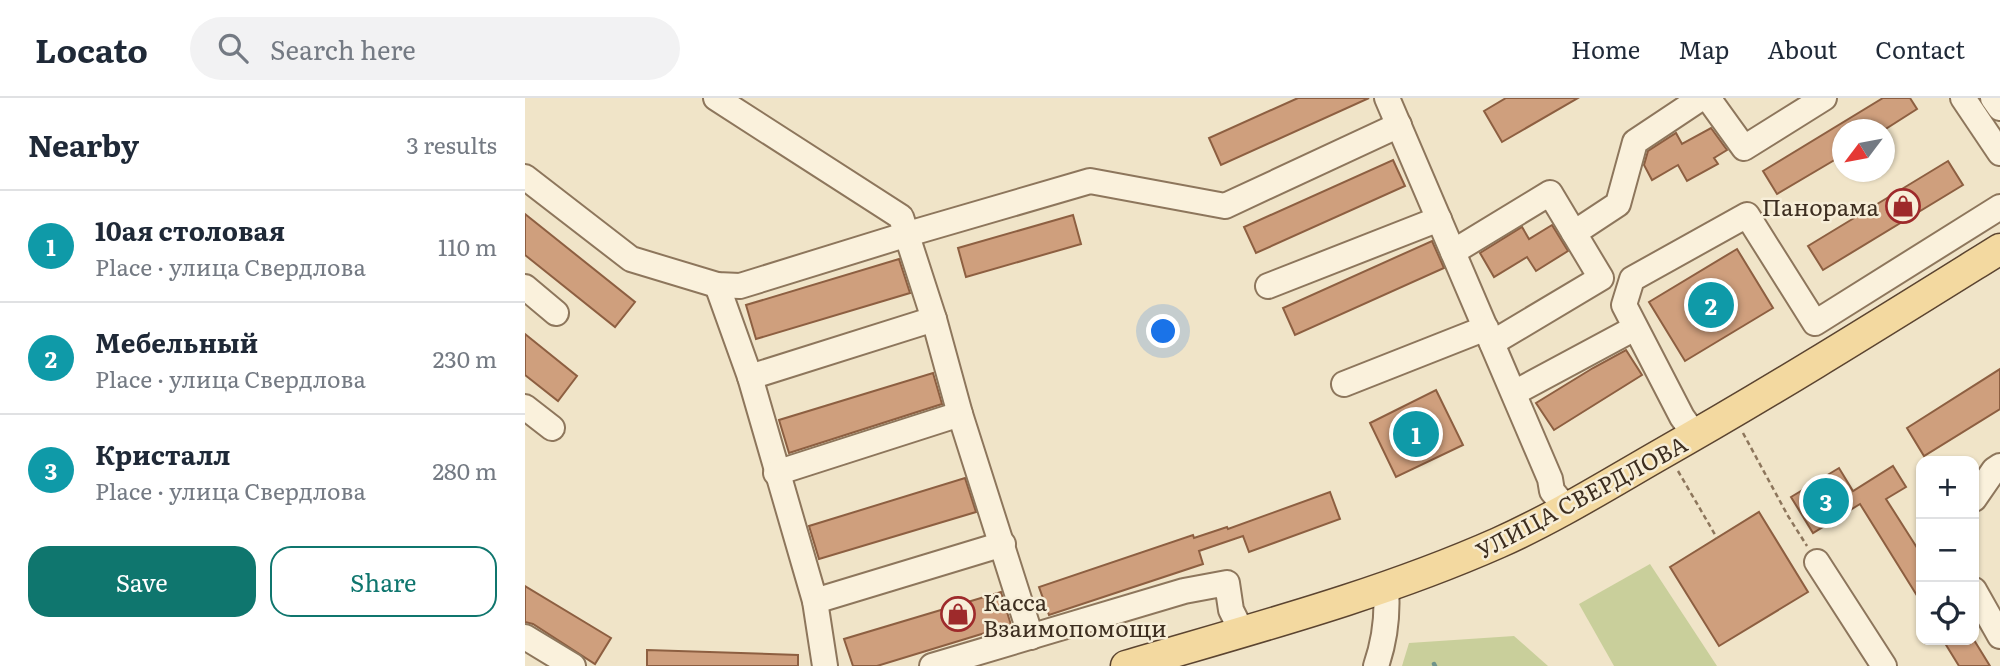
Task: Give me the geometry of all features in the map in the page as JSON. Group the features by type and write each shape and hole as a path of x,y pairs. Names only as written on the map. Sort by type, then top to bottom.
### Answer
{"main road":[{"name":"УЛИЦА СВЕРДЛОВА","path":"1126,666 1386,588 1502,542 1566,509 1822,361 2000,249"}],"street":[{"path":"716,98 901,217 1031,637"},
{"path":"1387,98 1514,393 1550,480 1552,491 1566,509"},
{"path":"1574,233 1618,204 1635,142 1701,98"},
{"path":"1708,98 1744,148 1823,98"},
{"path":"1963,98 2000,153"},
{"path":"1993,98 2000,108"},
{"path":"525,177 631,259 717,285 740,286 1090,181 1225,206 1399,125"},
{"path":"1344,384 1489,336 1601,278 1550,193 1453,251"},
{"path":"1695,435 1682,417 1625,305 1633,279 1747,215 1815,323 2000,207"},
{"path":"1268,286 1439,219"},
{"path":"717,285 750,377 815,601 825,666"},
{"path":"525,287 557,313"},
{"path":"750,377 934,319"},
{"path":"1514,393 1635,328"},
{"path":"525,407 552,428"},
{"path":"776,473 960,414"},
{"path":"1979,492 1994,470 2000,466"},
{"path":"815,601 1003,544"},
{"path":"1817,562 1884,666"},
{"path":"932,666 1184,591 1227,583 1231,610 1242,632"},
{"path":"1376,666 1383,645 1387,612 1386,588"},
{"path":"1979,599 2000,636"},
{"path":"525,637 573,666"}],"path":[{"path":"1743,433 1788,516 1817,562"},
{"path":"1677,471 1717,538"}],"green space":[{"path":"1650,564 1717,666 1614,666 1579,604"},
{"path":"1514,636 1548,666 1402,666 1409,643"}],"building":[{"path":"1298,98 1369,98 1221,165 1209,138"},
{"path":"1506,98 1578,98 1502,142 1484,111"},
{"path":"1883,98 1910,98 1917,109 1895,123 1895,119 1848,119"},
{"path":"1711,128 1727,150 1714,158 1718,164 1687,181 1678,165 1652,180 1644,165 1648,151 1676,133 1682,144"},
{"path":"1832,129 1832,162 1777,194 1763,171"},
{"path":"1393,160 1405,186 1256,253 1244,227"},
{"path":"1948,161 1963,185 1823,270 1808,246"},
{"path":"525,214 635,302 615,327 525,255"},
{"path":"1073,215 1081,244 966,277 958,248"},
{"path":"1552,225 1568,251 1536,271 1527,257 1494,277 1480,253 1522,227 1529,239"},
{"path":"1432,241 1444,268 1295,335 1283,308"},
{"path":"1737,249 1773,308 1685,361 1649,302"},
{"path":"899,259 910,293 756,339 746,305"},
{"path":"525,334 577,376 558,401 525,375"},
{"path":"1626,350 1642,375 1554,430 1536,403"},
{"path":"2000,369 2000,409 1924,456 1907,428"},
{"path":"933,373 942,404 789,453 779,420"},
{"path":"1436,390 1463,445 1396,477 1370,423"},
{"path":"1893,466 1906,487 1886,499 1916,546 1916,594 1860,504 1813,533 1791,497 1839,468 1853,491"},
{"path":"965,478 976,512 819,559 809,526"},
{"path":"1330,492 1340,519 1249,552 1243,536 1199,551 1203,564 1049,615 1039,587 1193,535 1194,538 1227,527 1228,529"},
{"path":"1759,512 1808,592 1719,646 1670,567"},
{"path":"525,586 611,638 595,664 533,624 525,622"},
{"path":"1001,592 1011,625 877,666 853,666 844,639"},
{"path":"1946,645 1977,645 1990,666 1959,666"},
{"path":"647,650 798,655 798,666 647,666"}],"place":[{"name":"Панорама","path":"1903,206"},
{"name":"Мебельный","path":"1711,305"},
{"name":"10ая столовая","path":"1416,434"},
{"name":"Кристалл","path":"1826,501"},
{"name":"Касса Взаимопомощи","path":"958,614"}]}
